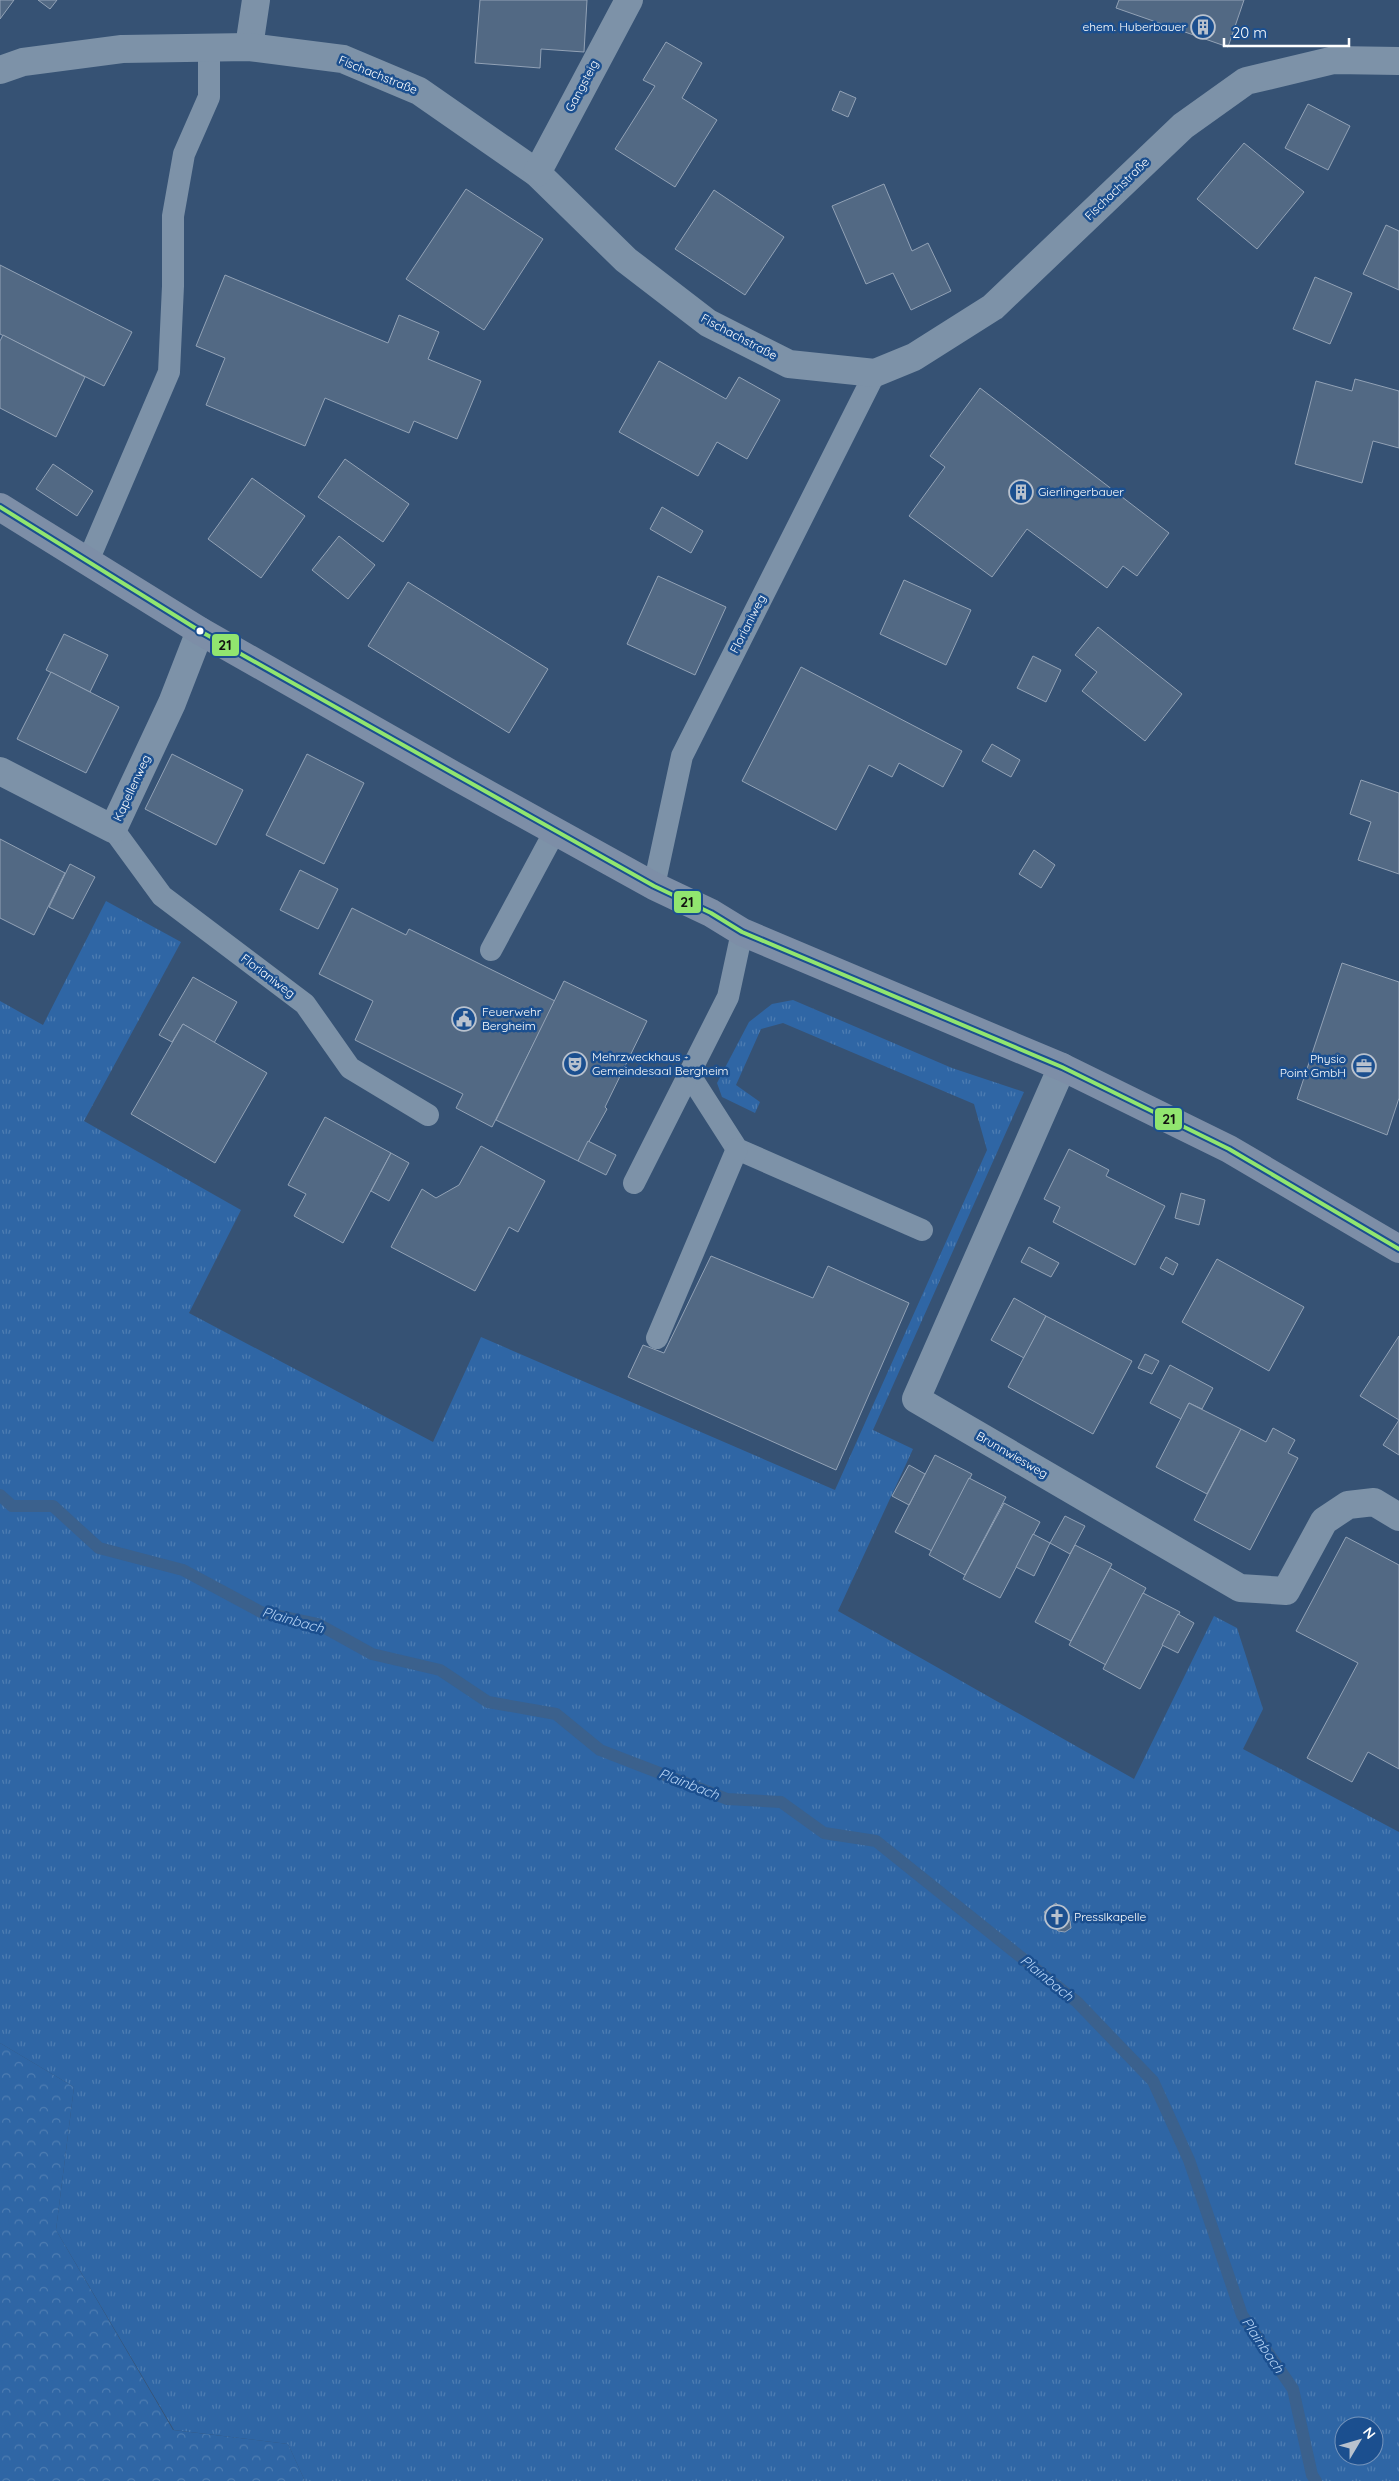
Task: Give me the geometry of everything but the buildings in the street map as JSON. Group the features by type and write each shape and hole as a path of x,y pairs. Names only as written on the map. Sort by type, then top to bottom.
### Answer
{"main road":[{"path":"0,507 200,630 654,886 711,914 742,932 1062,1067 1229,1149 1399,1249"}],"street":[{"path":"250,47 256,0"},
{"name":"Gangsteig","path":"537,173 629,0"},
{"name":"Fischachstraße","path":"0,70 23,62 122,49 250,47 343,58 418,91 537,173 626,260 708,323 789,364 875,373 914,357 993,308 1183,126 1246,81 1334,60 1399,61"},
{"name":"Kapellenweg","path":"0,771 113,829 172,703 200,630"},
{"name":"Brunnwiesweg","path":"1062,1067 916,1399 1240,1588 1286,1591 1324,1521 1348,1505 1374,1502 1399,1517"}],"lane":[{"path":"88,561 169,372 173,286 173,216 184,154 209,97 209,47"},
{"name":"Florianiweg","path":"654,886 682,756 875,373"},
{"name":"Florianiweg","path":"113,829 162,896 305,1004 350,1068 428,1115"},
{"path":"491,950 554,831"},
{"path":"634,1183 728,997 742,932"},
{"path":"689,1074 738,1148 922,1230"},
{"path":"657,1338 738,1148"}],"green space":[{"path":"106,901 181,942 84,1121 241,1210 189,1313 433,1442 481,1337 835,1490 987,1150 974,1104 783,1023 761,1029 736,1085 760,1102 755,1113 722,1097 717,1083 749,1022 772,1004 793,1000 952,1068 1024,1092 873,1430 913,1449 838,1611 1134,1779 1214,1616 1237,1628 1263,1709 1243,1749 1399,1832 1399,2481 305,2481 288,2444 174,2430 56,2230 74,2087 0,2043 0,1001 43,1025"},
{"path":"0,2043 74,2087 56,2230 173,2430 288,2444 305,2481 0,2481"}],"waterway":[{"name":"Plainbach","path":"0,1495 12,1506 53,1506 99,1548 183,1570 261,1612 318,1624 372,1654 440,1670 488,1702 556,1714 600,1750 727,1799 781,1802 824,1833 876,1841 1077,2002 1153,2081 1189,2160 1242,2315 1293,2389 1312,2475 1316,2481"}],"transit line":[{"name":"21","path":"0,507 200,631 654,886 711,913 742,932 1062,1067 1229,1149 1399,1249"}],"place":[{"name":"ehem. Huberbauer","path":"1203,27"},
{"name":"Gierlingerbauer","path":"1021,492"},
{"name":"Feuerwehr Bergheim","path":"464,1019"},
{"name":"Mehrzweckhaus - Gemeindesaal Bergheim","path":"575,1064"},
{"name":"Physio Point GmbH","path":"1364,1066"},
{"name":"Presslkapelle","path":"1057,1917"}]}
